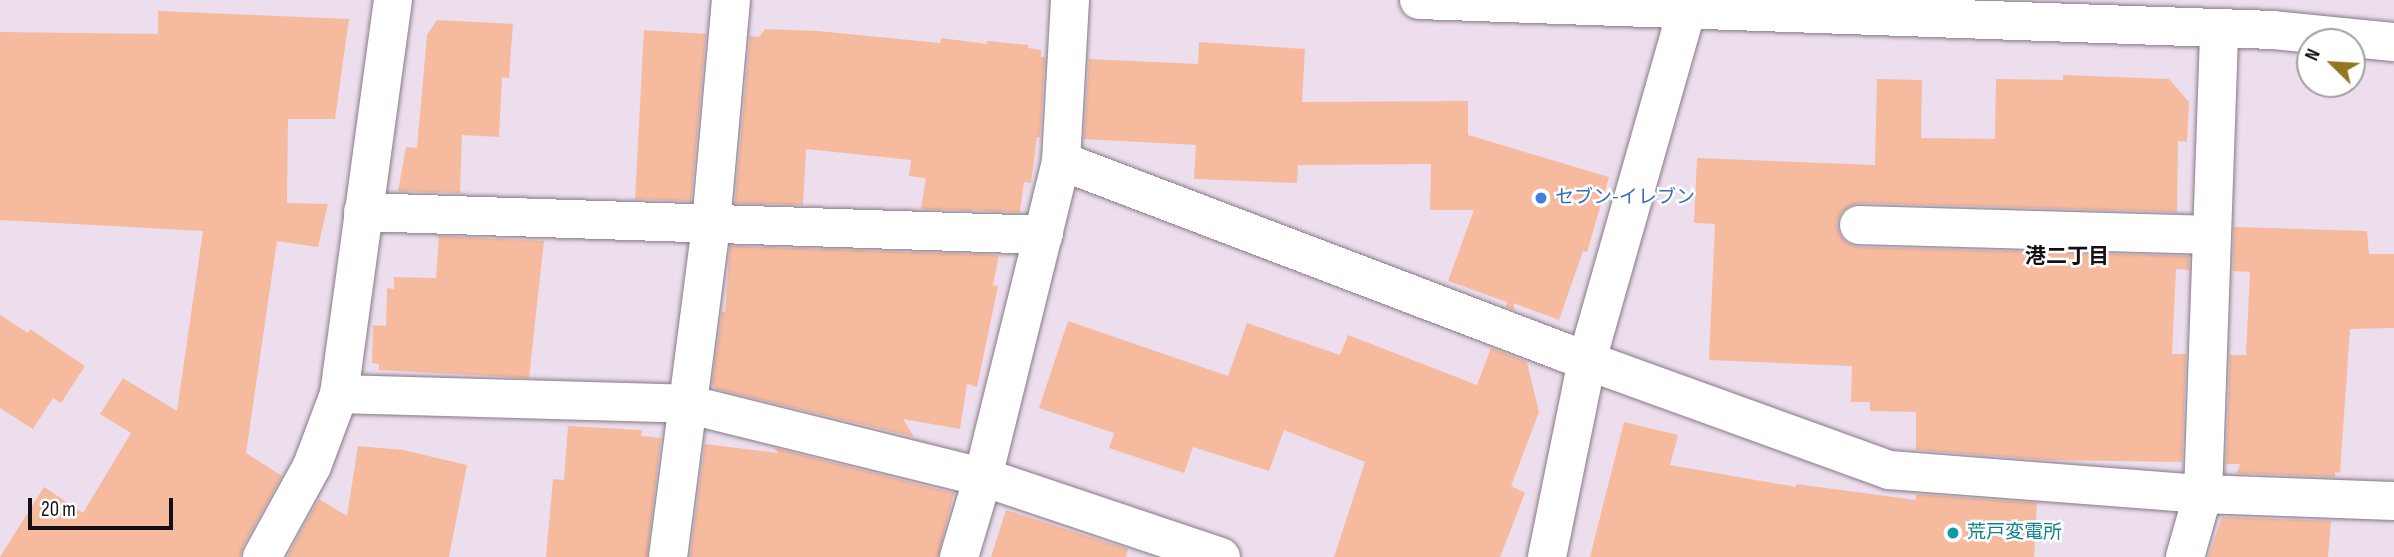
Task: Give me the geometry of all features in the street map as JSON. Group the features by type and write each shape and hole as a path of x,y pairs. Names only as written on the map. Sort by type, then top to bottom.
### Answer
{"street":[{"path":"262,557 312,466 339,394 393,0"},
{"path":"668,557 711,224 731,0"},
{"path":"959,557 983,477 1061,161 1070,0"},
{"path":"1419,0 2273,30 2394,42"},
{"path":"1547,557 1587,360 1687,10"},
{"path":"2185,557 2203,494 2219,30"},
{"path":"1061,161 1587,360 1889,470 2203,494 2394,501"},
{"path":"363,212 1044,235"},
{"path":"1859,225 2212,236"},
{"path":"339,394 687,404 983,477 1221,557"}],"building":[{"path":"158,11 349,19 335,119 288,119 287,203 328,204 318,247 277,241 246,453 282,476 243,546 240,557 0,557 44,487 83,513 131,433 100,414 123,378 177,411 203,231 0,220 0,32 158,34"},
{"path":"437,20 513,24 509,78 502,77 499,137 462,135 460,193 398,191 406,147 417,148 427,35"},
{"path":"765,29 818,31 940,43 941,38 987,44 987,41 1028,45 1028,48 1041,50 1041,57 1045,57 1040,137 1037,137 1031,183 1024,182 1020,212 921,209 926,178 909,176 911,160 806,149 803,205 735,203 750,36 759,37"},
{"path":"644,30 706,34 691,201 635,199"},
{"path":"1199,42 1305,49 1302,102 1468,101 1468,135 1609,177 1587,252 1583,251 1559,320 1513,303 1515,310 1506,307 1507,302 1448,281 1474,210 1430,210 1431,164 1298,165 1297,183 1194,179 1196,145 1084,139 1089,59 1198,64"},
{"path":"2063,75 2169,79 2189,102 2187,142 2178,141 2177,212 1860,203 1849,206 1841,213 1837,224 1840,235 1847,243 1858,247 2189,256 2189,270 2176,269 2172,354 2186,354 2182,462 2047,460 1916,450 1916,412 1870,411 1870,402 1851,402 1852,366 1709,360 1715,224 1694,223 1697,158 1875,165 1877,79 1922,80 1921,138 1995,139 1996,79 2063,80"},
{"path":"2234,227 2367,231 2369,254 2394,254 2394,328 2350,329 2340,473 2335,472 2335,477 2237,473 2240,464 2226,464 2230,355 2246,355 2250,272 2233,271"},
{"path":"439,236 544,241 529,378 379,370 379,364 372,363 373,325 386,326 387,288 394,289 394,277 436,278"},
{"path":"730,246 999,255 993,285 998,286 977,387 967,384 960,429 903,419 914,437 716,389 712,384 722,312 725,312"},
{"path":"0,315 28,333 30,329 85,366 61,403 53,398 33,429 0,408"},
{"path":"1068,321 1228,376 1247,323 1340,355 1348,335 1477,385 1491,348 1527,362 1539,412 1511,486 1525,493 1500,557 1334,557 1365,462 1284,430 1269,471 1193,447 1184,473 1109,448 1114,433 1039,408"},
{"path":"1624,422 1678,435 1670,465 1796,487 1796,484 1916,500 1916,494 2037,503 2034,557 1590,557"},
{"path":"568,426 642,430 641,436 661,438 647,557 546,557 553,479 564,480"},
{"path":"705,444 778,453 774,448 954,493 938,557 690,557"},
{"path":"358,446 403,450 467,465 449,557 287,557 319,499 347,516"},
{"path":"1006,510 1128,549 1126,557 991,557"},
{"path":"2222,517 2331,521 2328,557 2208,557"}],"place":[{"name":"セブン-イレブン","path":"1541,198"},
{"name":"荒戸変電所","path":"1953,533"}],"district":[{"name":"港二丁目","path":"2067,257"}]}
